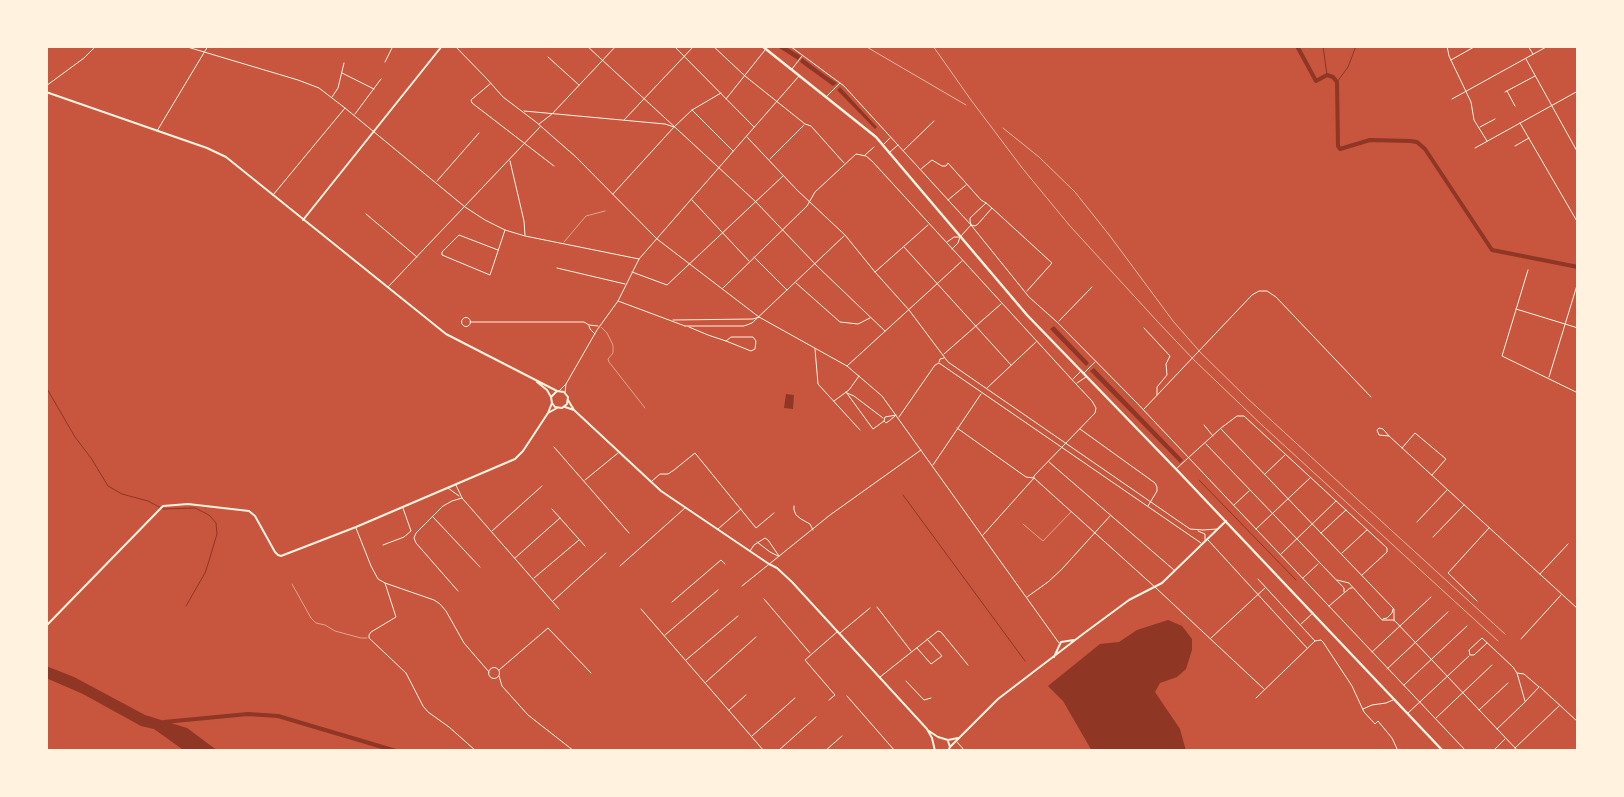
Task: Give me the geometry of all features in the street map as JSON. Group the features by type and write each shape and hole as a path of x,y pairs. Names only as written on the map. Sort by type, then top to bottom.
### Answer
{"main road":[{"path":"762,46 876,137 1022,309 1226,521 1443,751"}],"street":[{"path":"46,86 86,56 96,46"},
{"path":"184,46 304,82 317,88 354,115 465,207 505,230 525,236 639,259"},
{"path":"157,131 208,46"},
{"path":"385,62 393,46"},
{"path":"303,220 443,46"},
{"path":"456,46 503,97 576,157 657,239 759,317 848,366 882,396 1057,637 1061,643 1061,649 1066,648"},
{"path":"587,46 756,202 814,264 885,331"},
{"path":"542,121 552,114 616,46"},
{"path":"674,46 755,128"},
{"path":"623,121 694,46"},
{"path":"713,46 744,76 805,124 811,126 845,164"},
{"path":"790,46 839,84 869,112 872,118 921,169 971,226 1030,297 1096,361 1466,751"},
{"path":"1446,46 1450,60 1471,102 1474,120 1487,142"},
{"path":"1528,46 1533,54"},
{"path":"1452,99 1465,90 1548,46"},
{"path":"1450,60 1474,47"},
{"path":"726,99 766,49"},
{"path":"792,70 802,56"},
{"path":"548,57 579,86"},
{"path":"1525,58 1578,153"},
{"path":"331,97 337,89 344,63"},
{"path":"341,72 374,89"},
{"path":"551,397 566,384 595,334 618,300 639,259 755,128 799,75"},
{"path":"1514,106 1506,92 1535,76"},
{"path":"354,115 382,79"},
{"path":"490,84 471,100 472,103 554,166"},
{"path":"827,97 839,84"},
{"path":"1475,148 1578,91"},
{"path":"46,92 215,151 241,168 446,334 565,393"},
{"path":"613,194 692,110 721,93"},
{"path":"273,195 345,108"},
{"path":"692,110 733,152"},
{"path":"521,111 665,124 674,127"},
{"path":"388,288 525,144 546,113"},
{"path":"1479,128 1495,119"},
{"path":"904,151 934,121"},
{"path":"1520,122 1578,223"},
{"path":"769,160 805,124"},
{"path":"436,182 479,133"},
{"path":"746,137 845,235 909,310 944,355 944,361"},
{"path":"882,145 890,138"},
{"path":"1515,146 1529,138"},
{"path":"890,153 898,145"},
{"path":"865,155 874,147"},
{"path":"722,288 810,202 815,192 856,154 865,155 872,161 1096,408 1095,413 1034,476 983,536"},
{"path":"509,160 524,221 525,236"},
{"path":"921,169 932,160 942,166 948,164 981,200 1052,263 1026,292"},
{"path":"632,272 667,285 783,175"},
{"path":"948,200 967,184"},
{"path":"691,200 750,262"},
{"path":"971,226 970,218 986,203"},
{"path":"952,249 958,243 960,237 971,226 978,224 992,208"},
{"path":"366,214 417,257"},
{"path":"875,272 928,224"},
{"path":"498,250 459,235 442,252 442,255 490,275 505,230"},
{"path":"685,326 744,326 752,323 845,235"},
{"path":"946,243 954,237 960,237"},
{"path":"904,247 1011,365"},
{"path":"754,257 787,291"},
{"path":"848,366 962,260"},
{"path":"557,268 626,284"},
{"path":"1528,270 1502,356 1578,393"},
{"path":"1549,379 1578,282"},
{"path":"795,283 840,322 858,324 870,318"},
{"path":"1059,321 1092,287"},
{"path":"1143,410 1252,295 1259,291 1267,291 1276,297 1371,397"},
{"path":"618,300 752,351 755,349 756,341 753,337 731,337 726,341"},
{"path":"944,355 1001,303"},
{"path":"1516,309 1578,328"},
{"path":"671,320 753,320 759,317"},
{"path":"470,322 584,322 589,325 600,326"},
{"path":"589,325 595,334"},
{"path":"1144,328 1170,356 1166,364 1167,375 1157,387 1157,395"},
{"path":"987,389 1036,342"},
{"path":"815,348 818,384 860,430"},
{"path":"898,418 939,363 940,359 948,362 1190,529 1217,529"},
{"path":"939,363 944,361"},
{"path":"1072,380 1096,361"},
{"path":"939,363 1202,544"},
{"path":"833,401 846,392 859,376"},
{"path":"1076,384 1087,376"},
{"path":"46,626 163,506 188,504 250,511 255,516 275,552 281,556 356,527 514,459 523,451 548,413 552,403 547,390 534,378"},
{"path":"566,384 565,393 574,410 661,490 777,568 792,582 927,730 934,744 935,751"},
{"path":"846,392 883,418 884,421"},
{"path":"846,392 873,429 884,421 886,423 896,416"},
{"path":"932,466 982,393"},
{"path":"565,406 568,400"},
{"path":"552,403 557,408"},
{"path":"548,413 565,406 574,410"},
{"path":"1176,469 1221,428 1241,415 1387,547 1386,553 1362,575"},
{"path":"883,418 896,416"},
{"path":"1204,425 1213,436"},
{"path":"957,428 1026,477 1034,478 1264,689"},
{"path":"1221,428 1392,608 1394,611 1394,621"},
{"path":"1389,436 1378,435 1377,430 1382,428 1578,609"},
{"path":"1080,429 1155,483 1157,490 1147,506"},
{"path":"1402,448 1416,434 1446,460 1432,475"},
{"path":"1205,443 1344,588 1344,592"},
{"path":"554,447 629,532"},
{"path":"742,586 830,515 921,450"},
{"path":"584,481 619,452"},
{"path":"651,481 660,474 668,474 695,453 756,528 774,513"},
{"path":"1265,474 1286,455"},
{"path":"1048,461 1175,571"},
{"path":"1256,529 1311,477"},
{"path":"456,485 461,497"},
{"path":"492,532 542,486"},
{"path":"448,488 461,497 559,609"},
{"path":"1234,506 1250,490"},
{"path":"1417,522 1447,490"},
{"path":"458,592 416,543 414,538 416,533 437,511 446,504 461,497"},
{"path":"1280,555 1336,501"},
{"path":"1433,537 1464,505"},
{"path":"794,506 796,515 810,524 813,530"},
{"path":"383,545 404,537 411,531 402,507"},
{"path":"620,566 685,507"},
{"path":"718,529 741,509"},
{"path":"552,510 585,546"},
{"path":"1321,533 1346,510"},
{"path":"1027,597 1048,582 1110,515"},
{"path":"432,517 480,567"},
{"path":"515,558 560,518"},
{"path":"948,751 998,699 1129,600 1156,588 1226,521"},
{"path":"356,527 376,576 385,583 434,600 440,604 464,643 489,672 490,676 492,678 499,676"},
{"path":"1477,600 1448,573 1489,528"},
{"path":"1341,554 1367,529"},
{"path":"1196,530 1205,534 1206,540 1308,648"},
{"path":"750,551 750,548 765,538 779,556"},
{"path":"533,580 579,540"},
{"path":"757,542 779,556"},
{"path":"1540,574 1568,544"},
{"path":"552,601 606,553"},
{"path":"672,602 721,560 725,564"},
{"path":"1302,579 1319,563"},
{"path":"1258,579 1315,640 1323,642 1352,686 1363,709 1375,724 1378,721 1392,738 1398,751"},
{"path":"1335,579 1348,582 1380,617 1384,620 1394,621 1400,626 1518,751"},
{"path":"385,583 396,618 371,632 368,635 369,638 406,673 428,712 449,727 476,751"},
{"path":"1328,607 1351,587 1354,589"},
{"path":"1210,639 1266,588"},
{"path":"664,636 718,590"},
{"path":"1521,639 1562,594"},
{"path":"1372,652 1431,597"},
{"path":"764,599 811,654"},
{"path":"830,700 835,695 805,660 870,608"},
{"path":"877,608 912,651"},
{"path":"1380,617 1387,618 1393,612 1392,608"},
{"path":"641,609 764,751"},
{"path":"1387,669 1448,612"},
{"path":"1300,625 1313,613"},
{"path":"686,661 738,616"},
{"path":"1404,686 1467,626"},
{"path":"573,751 528,715 502,686 499,670 548,628 590,674"},
{"path":"880,678 938,631 941,632 968,665"},
{"path":"705,682 756,637"},
{"path":"1470,656 1469,650 1482,638 1517,673 1525,701"},
{"path":"916,647 931,664 942,656 927,639"},
{"path":"1054,657 1061,643 1077,639"},
{"path":"1256,698 1315,640"},
{"path":"1061,643 1067,644 1066,648"},
{"path":"1408,713 1447,676 1487,643"},
{"path":"1435,719 1492,666"},
{"path":"489,672 493,668 499,670"},
{"path":"1517,673 1524,674 1578,722"},
{"path":"906,681 924,700 931,698"},
{"path":"1479,710 1508,684"},
{"path":"1497,729 1539,687"},
{"path":"729,710 746,695"},
{"path":"847,696 896,751"},
{"path":"751,736 795,698"},
{"path":"1363,709 1372,705 1386,704 1394,699"},
{"path":"1515,748 1559,706"},
{"path":"778,751 816,717"},
{"path":"927,730 947,740 959,738"},
{"path":"824,751 842,736"},
{"path":"934,744 940,738"},
{"path":"1492,751 1506,738"},
{"path":"947,740 950,747"},
{"path":"956,741 965,751"},
{"path":"960,751 963,748"}],"lane":[{"path":"563,244 586,216 605,211"},
{"path":"600,326 614,345 613,353 608,362 645,408"},
{"path":"1023,524 1043,541 1071,512"},
{"path":"292,584 311,618 316,623 325,625 335,631 360,638 369,638"}],"shaded area":[{"path":"776,46 784,46 801,56 798,60"},
{"path":"802,58 837,83 833,86 800,62"},
{"path":"840,87 877,127 875,129 837,90"},
{"path":"1054,326 1089,363 1086,366 1050,329"},
{"path":"1094,368 1183,460 1180,463 1090,371"},
{"path":"786,394 794,395 793,409 784,408"},
{"path":"1168,620 1182,626 1192,639 1192,650 1186,669 1177,677 1160,683 1155,692 1180,729 1186,751 1092,751 1063,701 1048,686 1100,644 1119,642 1137,630"},
{"path":"46,666 74,677 145,715 187,728 218,751 189,751 182,749 154,729 141,726 83,694 46,678"}],"waterway":[{"path":"1297,46 1316,81 1327,75 1333,77 1337,82 1338,146 1340,149 1370,140 1417,142 1425,149 1492,250 1578,267"},
{"path":"1323,46 1327,75"},
{"path":"1337,82 1348,67 1356,46"},
{"path":"46,387 75,437 91,458 108,486 122,494 148,501 163,509 195,508 209,515 216,523 217,534 205,573 186,606"},
{"path":"1199,480 1296,580"},
{"path":"903,495 1025,661"},
{"path":"164,722 248,714 278,716 396,751"}],"railway":[{"path":"865,46 966,105"},
{"path":"933,46 1023,169 1070,226 1194,360 1264,427 1498,641"},
{"path":"1003,128 1039,157 1075,192 1173,321 1201,353 1247,398 1505,634"}]}
